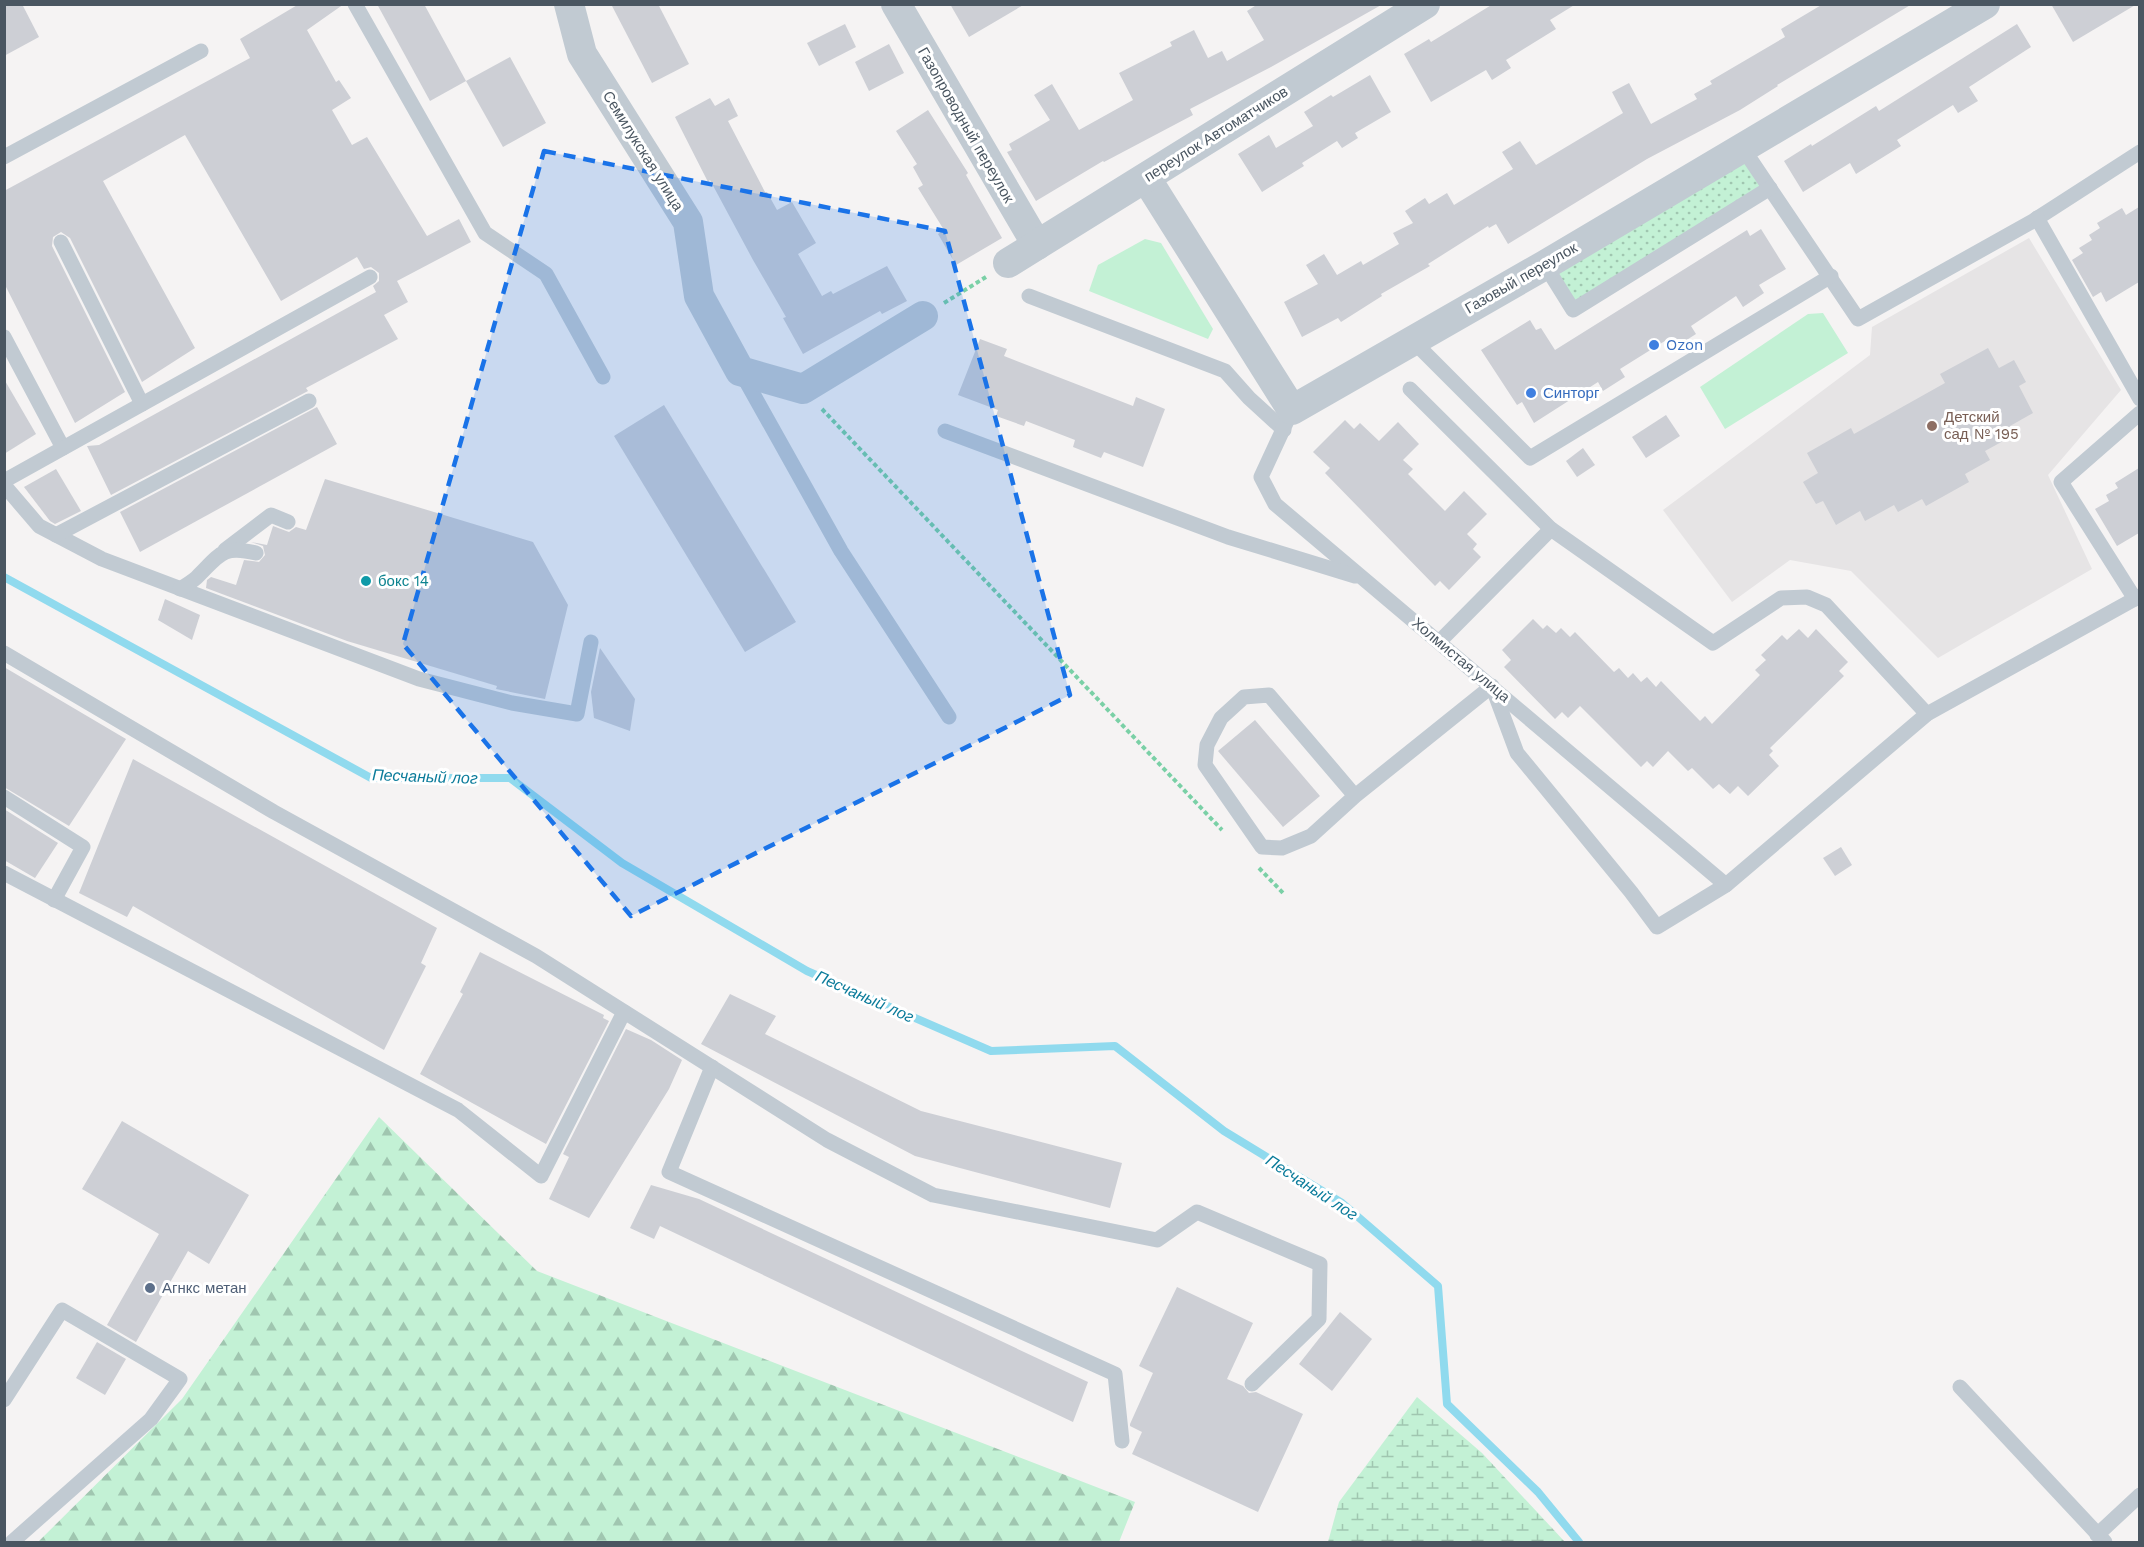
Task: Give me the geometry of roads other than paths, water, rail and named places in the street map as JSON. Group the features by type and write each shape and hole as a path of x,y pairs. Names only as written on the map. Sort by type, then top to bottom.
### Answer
{"street":[{"name":"Семилукская улица","path":"569,4 582,54 688,222 699,296 740,371"},
{"name":"Газопроводный переулок","path":"896,4 1037,245"},
{"name":"переулок Автоматчиков","path":"1008,263 1425,4"},
{"name":"Газовый переулок","path":"1288,420 1413,340 1545,265 1985,4"},
{"path":"1146,178 1288,420"},
{"path":"740,371 803,389 923,316"}],"lane":[{"path":"355,4 485,233 546,274 603,376"},
{"path":"4,157 201,51"},
{"path":"1742,147 1858,319 2037,218 2139,152"},
{"path":"1545,265 1573,310 1770,188"},
{"path":"2037,218 2139,399"},
{"path":"61,242 142,404"},
{"path":"1413,340 1530,458 1831,276"},
{"path":"370,277 4,483 39,526 102,559 419,679 512,703 577,714 591,642"},
{"path":"1029,296 1225,371 1249,398 1288,420"},
{"path":"4,337 63,448"},
{"path":"740,371 841,551 949,717"},
{"path":"1410,389 1551,529 1713,643 1781,598 1807,597 1826,605 1927,714"},
{"path":"56,535 309,401"},
{"path":"1355,796 1269,695 1244,697 1221,718 1207,745 1205,765 1262,847 1282,848 1311,836 1355,796 1492,686 1517,753 1657,927 1726,885 1927,714 2137,597 2061,482 2139,413"},
{"name":"Холмистая улица","path":"1288,420 1261,477 1275,504 1726,885"},
{"path":"945,431 1228,537 1362,578"},
{"path":"180,589 198,577 217,555 271,515 288,522"},
{"path":"1439,642 1551,529"},
{"path":"217,555 241,549 256,553"},
{"path":"4,653 274,812 536,956 827,1140 933,1195 1157,1240 1197,1212 1320,1264 1319,1319 1252,1384"},
{"path":"4,797 83,847 54,900"},
{"path":"4,873 458,1110 541,1176 624,1012"},
{"path":"712,1067 669,1172 1115,1374 1122,1441"},
{"path":"4,1400 62,1310 180,1379 151,1419 12,1542"},
{"path":"1960,1387 2101,1538 2139,1495"}],"waterway":[{"name":"Песчаный лог","path":"4,577 371,778 510,778 622,863 807,971 991,1051 1115,1046 1224,1131 1342,1203 1438,1286 1447,1404 1538,1492 1579,1542"}],"place":[{"name":"Ozon","path":"1654,345"},
{"name":"Синторг","path":"1531,393"},
{"name":"Детский сад № 195","path":"1932,426"},
{"name":"бокс 14","path":"366,581"},
{"name":"Агнкс метан","path":"150,1288"}]}
